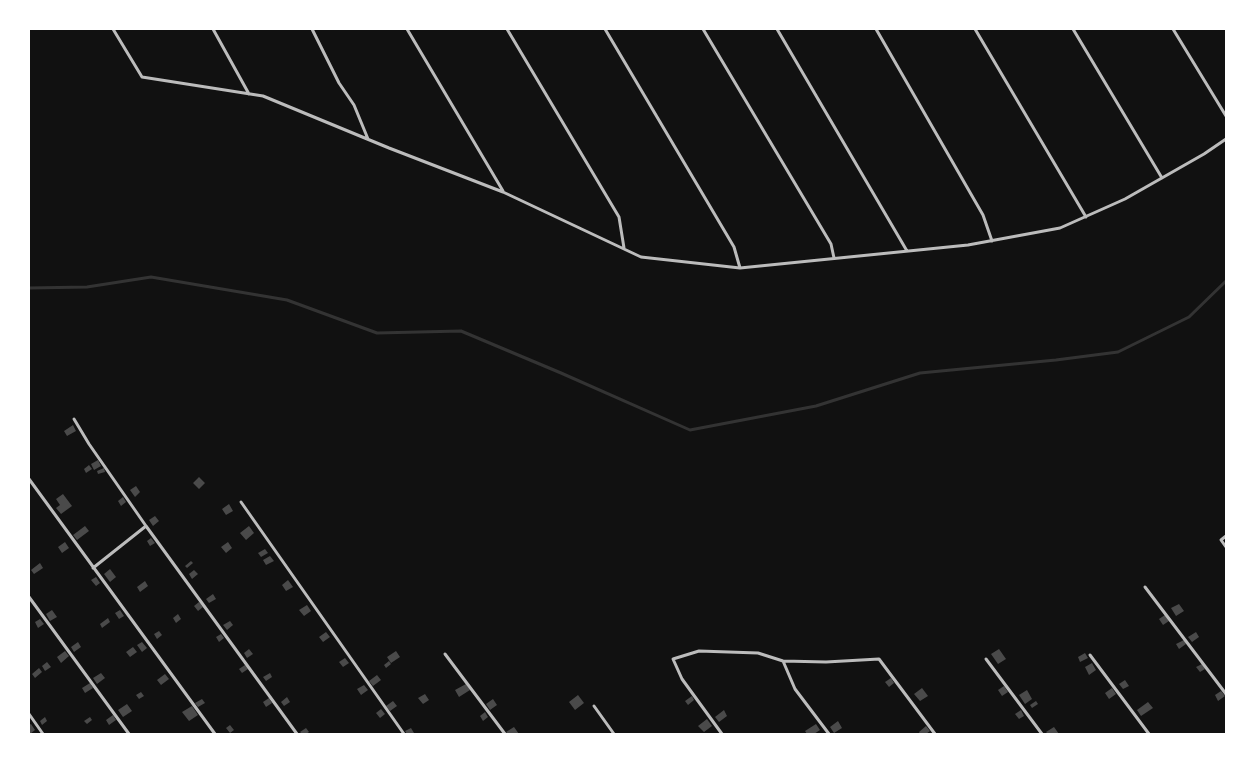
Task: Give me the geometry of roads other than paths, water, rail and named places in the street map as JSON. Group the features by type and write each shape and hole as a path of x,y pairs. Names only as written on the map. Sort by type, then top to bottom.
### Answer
{"lane":[{"path":"113,29 142,77 263,96 503,192 641,257 740,268 968,245 1060,228 1125,199 1226,139"},
{"path":"213,29 249,94"},
{"path":"312,29 339,83 354,105 368,139"},
{"path":"407,29 503,192"},
{"path":"507,29 618,217 624,248"},
{"path":"605,29 734,247 740,268"},
{"path":"703,29 831,244 834,258"},
{"path":"777,29 907,251"},
{"path":"876,29 983,214 992,241"},
{"path":"974,29 1086,217"},
{"path":"1073,29 1162,178"},
{"path":"1173,29 1226,116"},
{"path":"74,419 89,444 146,526 297,734"},
{"path":"29,478 214,734"},
{"path":"241,502 404,734"},
{"path":"93,568 146,526"},
{"path":"1226,536 1221,540 1226,547"},
{"path":"1145,587 1226,694"},
{"path":"29,596 129,734"},
{"path":"722,734 682,679 673,659 699,651 758,653 783,661 826,662 879,659 935,734"},
{"path":"445,654 504,734"},
{"path":"1090,655 1149,734"},
{"path":"986,659 1042,734"},
{"path":"783,661 795,689 829,734"},
{"path":"594,706 614,734"},
{"path":"29,714 43,734"}],"waterway":[{"path":"29,288 87,287 151,277 287,300 377,333 461,331 690,430 816,406 920,373 1118,352 1189,317 1226,281"}]}
